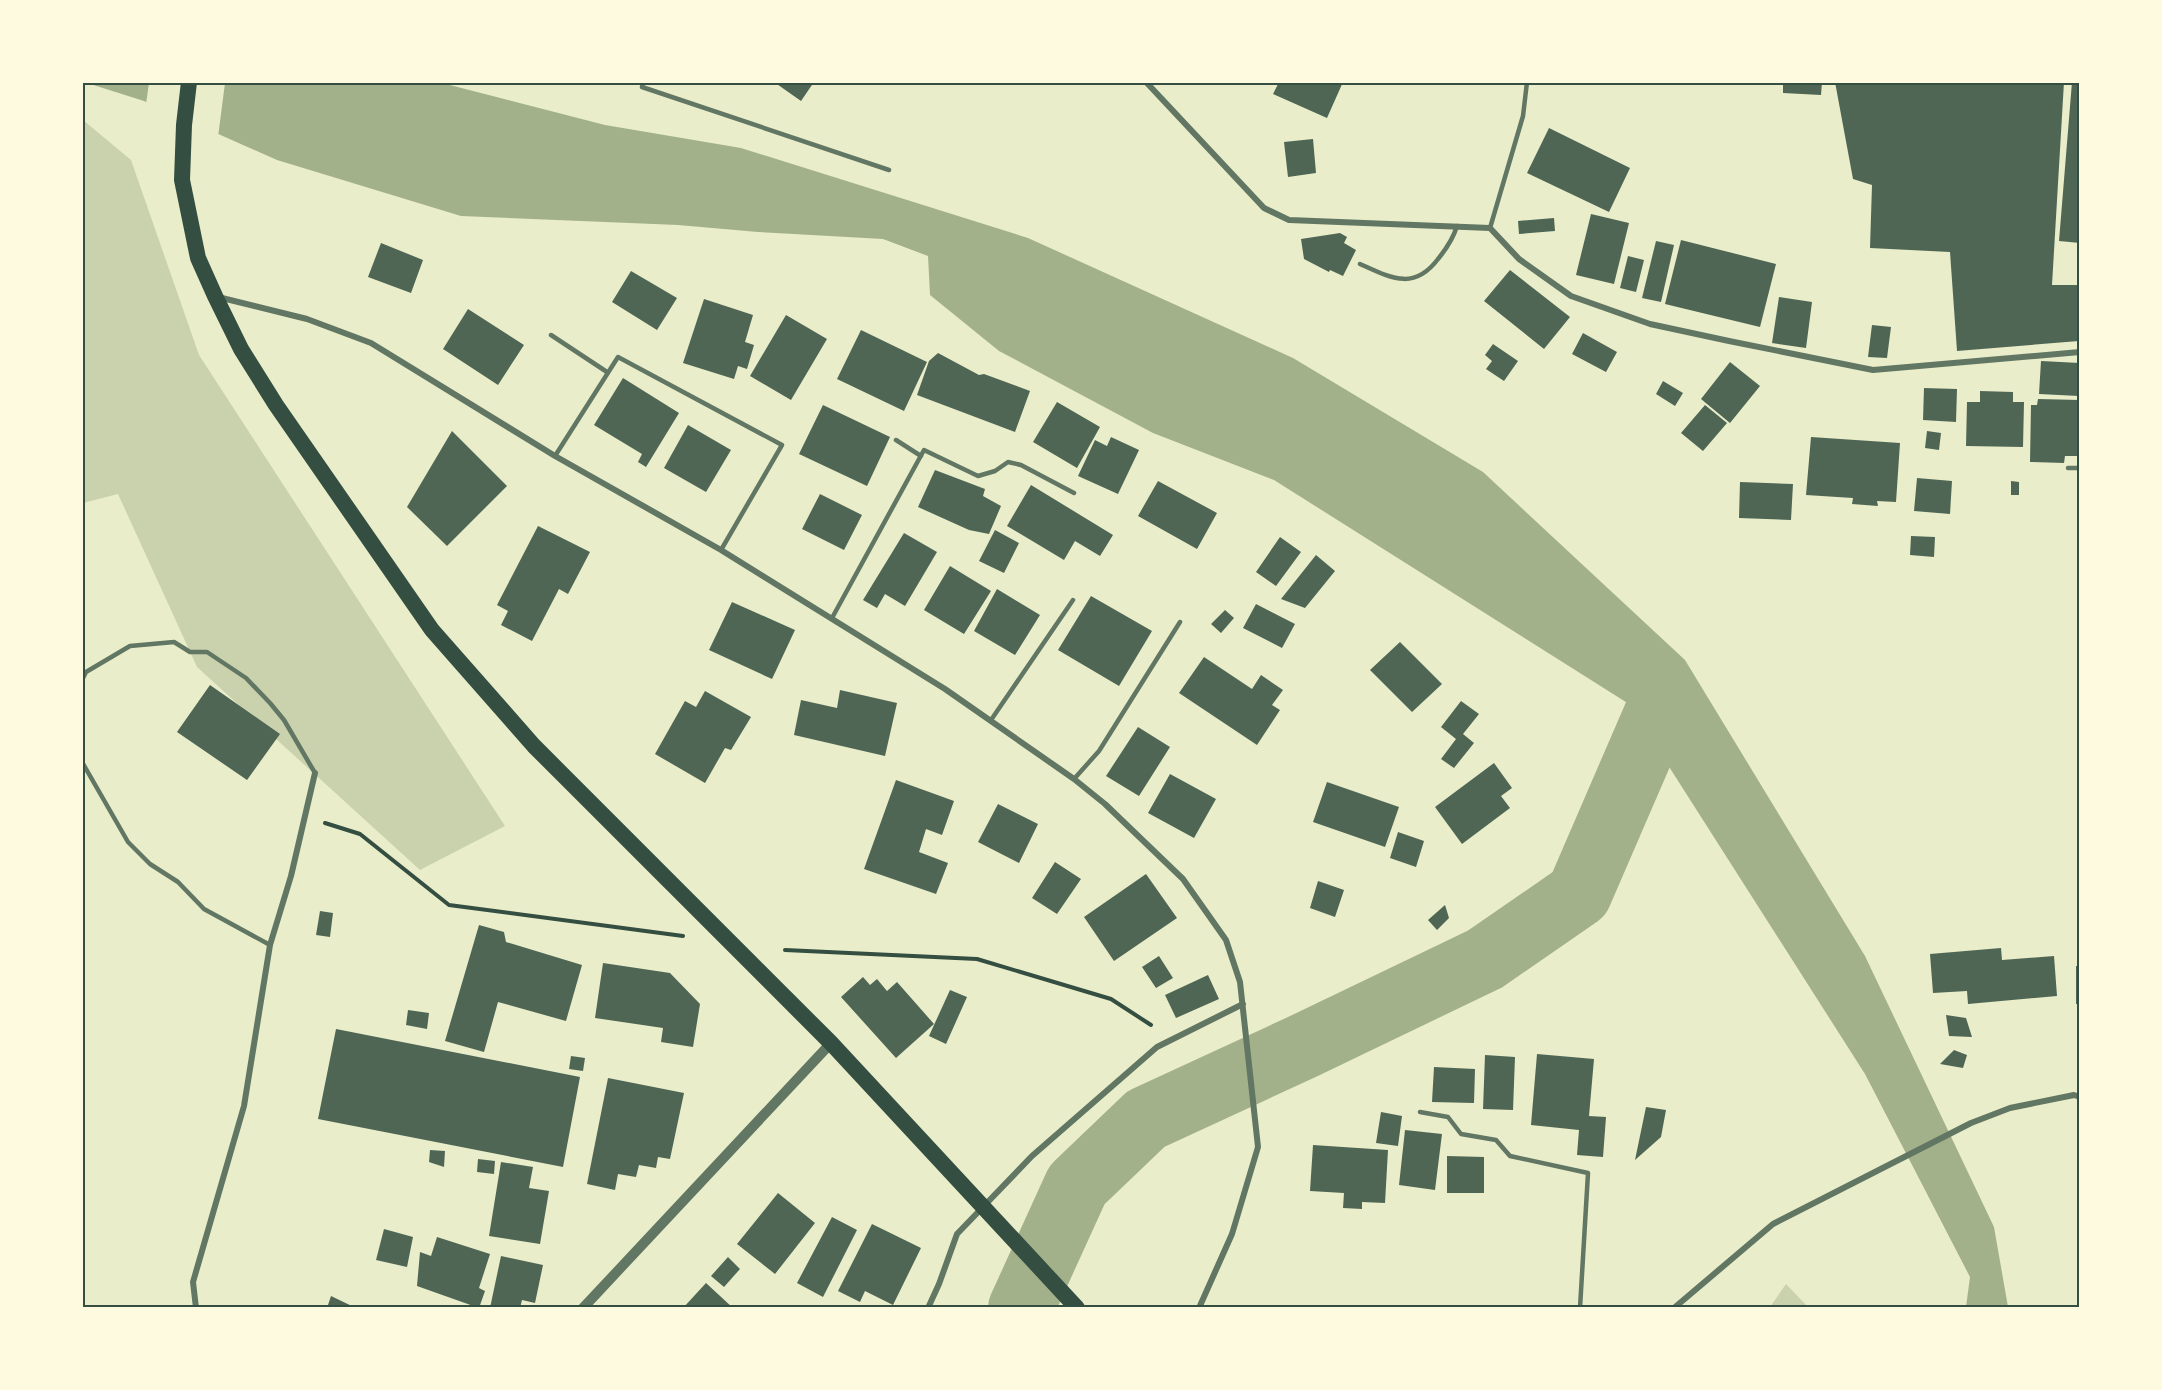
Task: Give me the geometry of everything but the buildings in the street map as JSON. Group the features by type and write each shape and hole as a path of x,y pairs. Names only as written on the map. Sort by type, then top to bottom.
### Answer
{"highway":[{"path":"189,82 184,125 182,180 198,258 241,349 276,405 432,630 534,746 831,1042 1077,1308"}],"street":[{"path":"1146,82 1264,208 1289,220 1490,228 1519,259 1570,296 1650,324 1873,370 2079,352"},
{"path":"215,296 307,319 371,343 555,456 721,550 945,689 1074,779 1105,804 1183,879 1226,940 1240,982 1258,1147 1232,1234 1199,1308"},
{"path":"196,1308 193,1282 244,1106 270,945 291,876 315,773"},
{"path":"928,1308 957,1234 1032,1156 1157,1047 1243,1004"},
{"path":"583,1308 831,1042"},
{"path":"1674,1308 1773,1224 1971,1124 2010,1108 2074,1095 2079,1097"}],"lane":[{"path":"643,82 642,87 889,170"},
{"path":"1490,228 1523,116 1527,82"},
{"path":"1360,264 1392,278 1410,279 1422,276 1430,270 1452,241 1457,226"},
{"path":"551,335 607,372"},
{"path":"555,456 618,357 782,445 721,550"},
{"path":"896,441 921,456"},
{"path":"832,618 924,450 978,476 995,471 1008,462 1021,465 1074,493"},
{"path":"2068,468 2079,468"},
{"path":"991,720 1073,600"},
{"path":"1074,779 1100,751 1180,622"},
{"path":"82,680 86,672 130,646 174,642 190,651 207,651 246,678 270,703 284,720 315,773"},
{"path":"82,762 128,842 150,864 178,882 204,909 270,945"},
{"path":"1420,1112 1448,1117 1461,1134 1496,1140 1510,1156 1588,1173 1580,1308"}],"path":[{"path":"305,816 360,834 449,905 683,936"},
{"path":"785,950 977,959 1111,999 1172,1039"}],"shaded area":[{"path":"87,83 442,83 605,125 741,148 1028,238 1293,358 1483,472 1685,660 1865,956 1994,1227 2008,1307 1966,1307 1970,1277 1865,1074 1629,704 1274,480 1153,433 999,351 930,295 928,256 883,239 678,225 461,216 277,160 144,101"},
{"path":"83,120 131,160 199,355 505,826 420,870 197,667 118,494 83,503"},
{"path":"1786,1284 1808,1307 1770,1307"}],"pier":[{"path":"149,83 225,83 218,137 146,104"}],"waterway":[{"path":"1021,1308 1077,1185 1146,1119 1485,959 1579,894 1662,702"}]}
